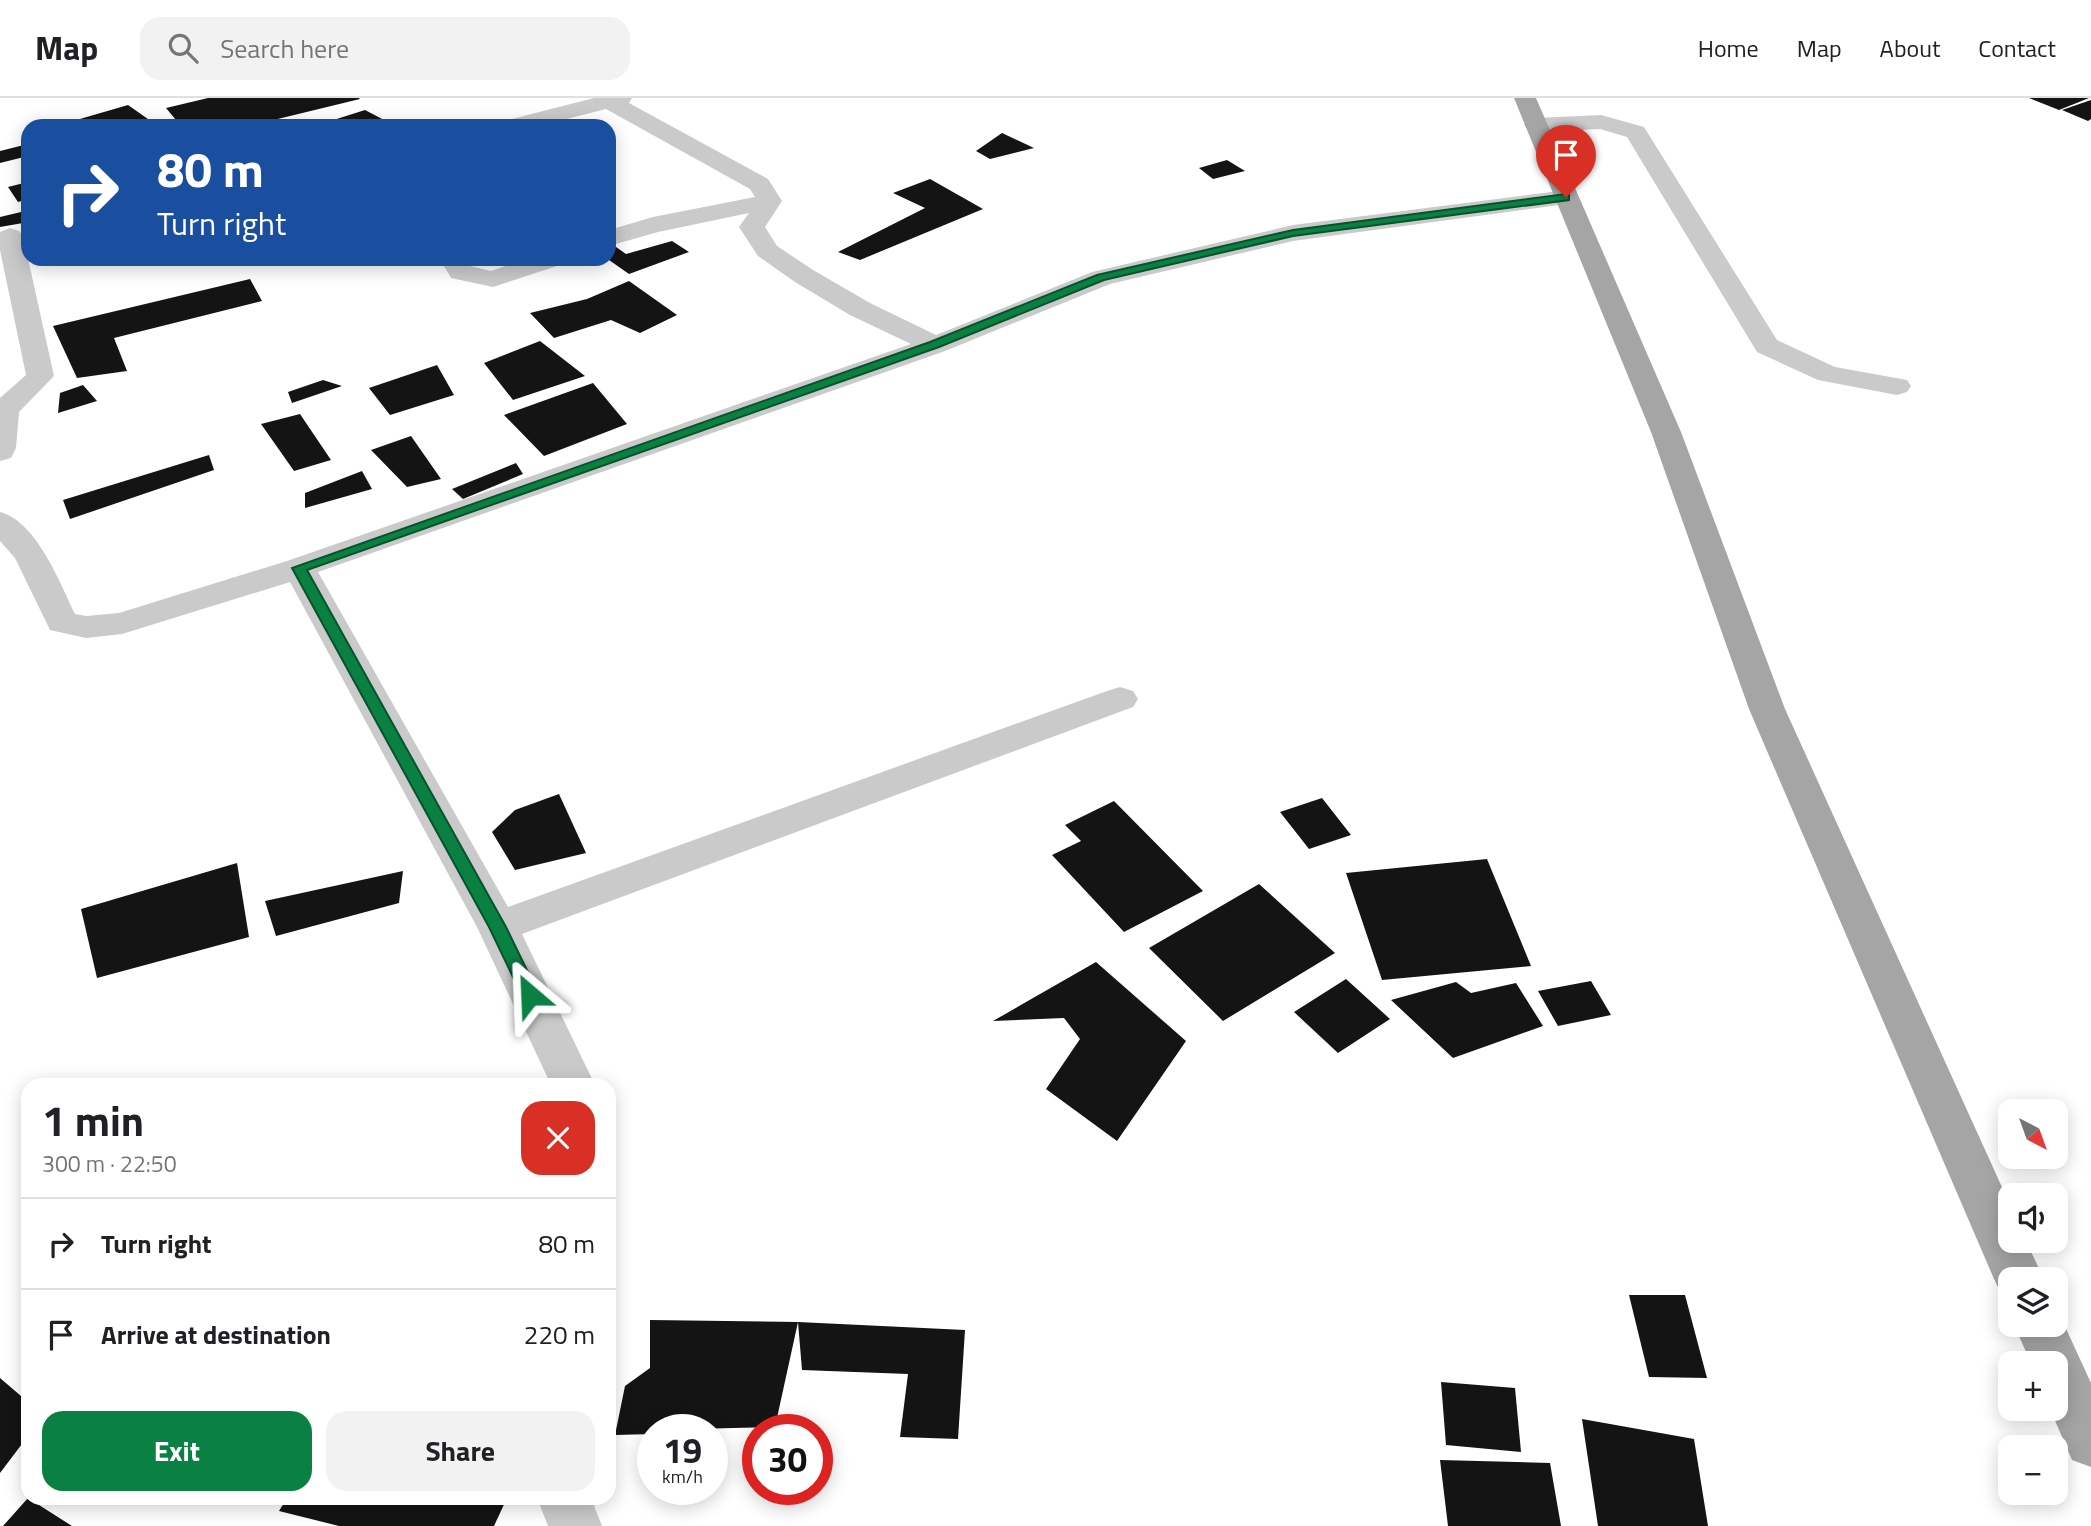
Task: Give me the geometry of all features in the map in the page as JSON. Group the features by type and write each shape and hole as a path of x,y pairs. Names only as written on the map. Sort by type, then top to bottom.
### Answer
{"main road":[{"path":"1530,111 1666,432 1767,709 2014,1267"},
{"path":"2044,1337 2091,1442"}],"street":[{"path":"540,119 615,100 759,184 770,201"},
{"path":"1530,111 1601,122 1636,132 1767,346 1828,374 1897,386"},
{"path":"0,522 30,555 62,622 86,627 122,623 299,568 934,345 1101,278 1293,233 1566,197"},
{"path":"616,236 653,225 770,201"},
{"path":"770,201 752,227 767,251 860,309 934,345"},
{"path":"0,452 1,420 6,409 34,385 40,376 13,236"},
{"path":"457,266 460,272 493,279 531,266"},
{"path":"299,568 498,927 570,1078"},
{"path":"498,927 1120,699"},
{"path":"567,1505 576,1526"}],"building":[{"path":"208,98 360,99 278,119 175,119 166,108"},
{"path":"2029,98 2089,98 2059,110"},
{"path":"2091,100 2091,119 2088,121 2062,110"},
{"path":"128,105 148,119 80,119"},
{"path":"365,110 382,119 337,119"},
{"path":"1002,133 1034,148 990,159 976,151"},
{"path":"21,146 21,158 0,163 0,151"},
{"path":"1227,160 1245,171 1213,179 1199,168"},
{"path":"930,179 983,209 860,260 838,252 925,208 893,193"},
{"path":"21,184 21,201 18,202 8,187"},
{"path":"21,212 21,223 0,227 0,217"},
{"path":"672,241 689,252 629,274 616,265 616,247 626,254"},
{"path":"250,279 262,301 114,338 127,371 77,378 53,326"},
{"path":"629,281 677,315 640,333 611,320 554,338 530,313 587,299"},
{"path":"540,341 585,376 513,400 484,363"},
{"path":"437,365 454,395 390,415 369,388"},
{"path":"323,380 342,386 292,403 288,392"},
{"path":"593,383 627,424 544,456 504,415"},
{"path":"83,385 97,401 58,413 60,393"},
{"path":"300,414 331,460 294,471 261,424"},
{"path":"411,436 441,479 407,487 371,450"},
{"path":"209,455 214,470 70,519 63,500"},
{"path":"516,463 523,474 463,499 452,489"},
{"path":"362,471 372,489 305,508 305,493"},
{"path":"559,794 586,853 515,870 492,832 515,810"},
{"path":"1322,798 1351,835 1309,849 1280,812"},
{"path":"1114,801 1203,891 1124,932 1052,855 1081,841 1065,825"},
{"path":"1487,859 1531,966 1382,980 1346,873"},
{"path":"237,863 249,937 97,978 81,909"},
{"path":"403,871 399,903 276,936 265,901"},
{"path":"1259,884 1335,953 1223,1021 1149,948"},
{"path":"1096,962 1186,1041 1117,1141 1046,1089 1080,1039 1064,1018 993,1021"},
{"path":"1346,979 1390,1019 1338,1053 1294,1012"},
{"path":"1591,981 1611,1015 1558,1026 1538,991"},
{"path":"1456,982 1471,993 1516,983 1543,1026 1453,1058 1391,1000"},
{"path":"1629,1295 1685,1295 1707,1378 1649,1377"},
{"path":"650,1320 798,1322 778,1414 742,1414 742,1428 728,1428 728,1414 637,1414 637,1434 616,1435 625,1386 650,1368"},
{"path":"798,1322 965,1330 958,1439 900,1437 908,1374 802,1370"},
{"path":"0,1378 21,1396 21,1445 0,1473"},
{"path":"1441,1382 1515,1388 1521,1452 1446,1445"},
{"path":"1582,1419 1694,1439 1708,1526 1598,1526"},
{"path":"1440,1460 1550,1463 1561,1526 1448,1526"},
{"path":"22,1505 39,1505 72,1526 3,1526"},
{"path":"283,1505 504,1505 494,1526 339,1526 279,1511"}],"route":[{"path":"530,995 498,927 299,568 934,345 1101,278 1293,233 1566,197"}]}
